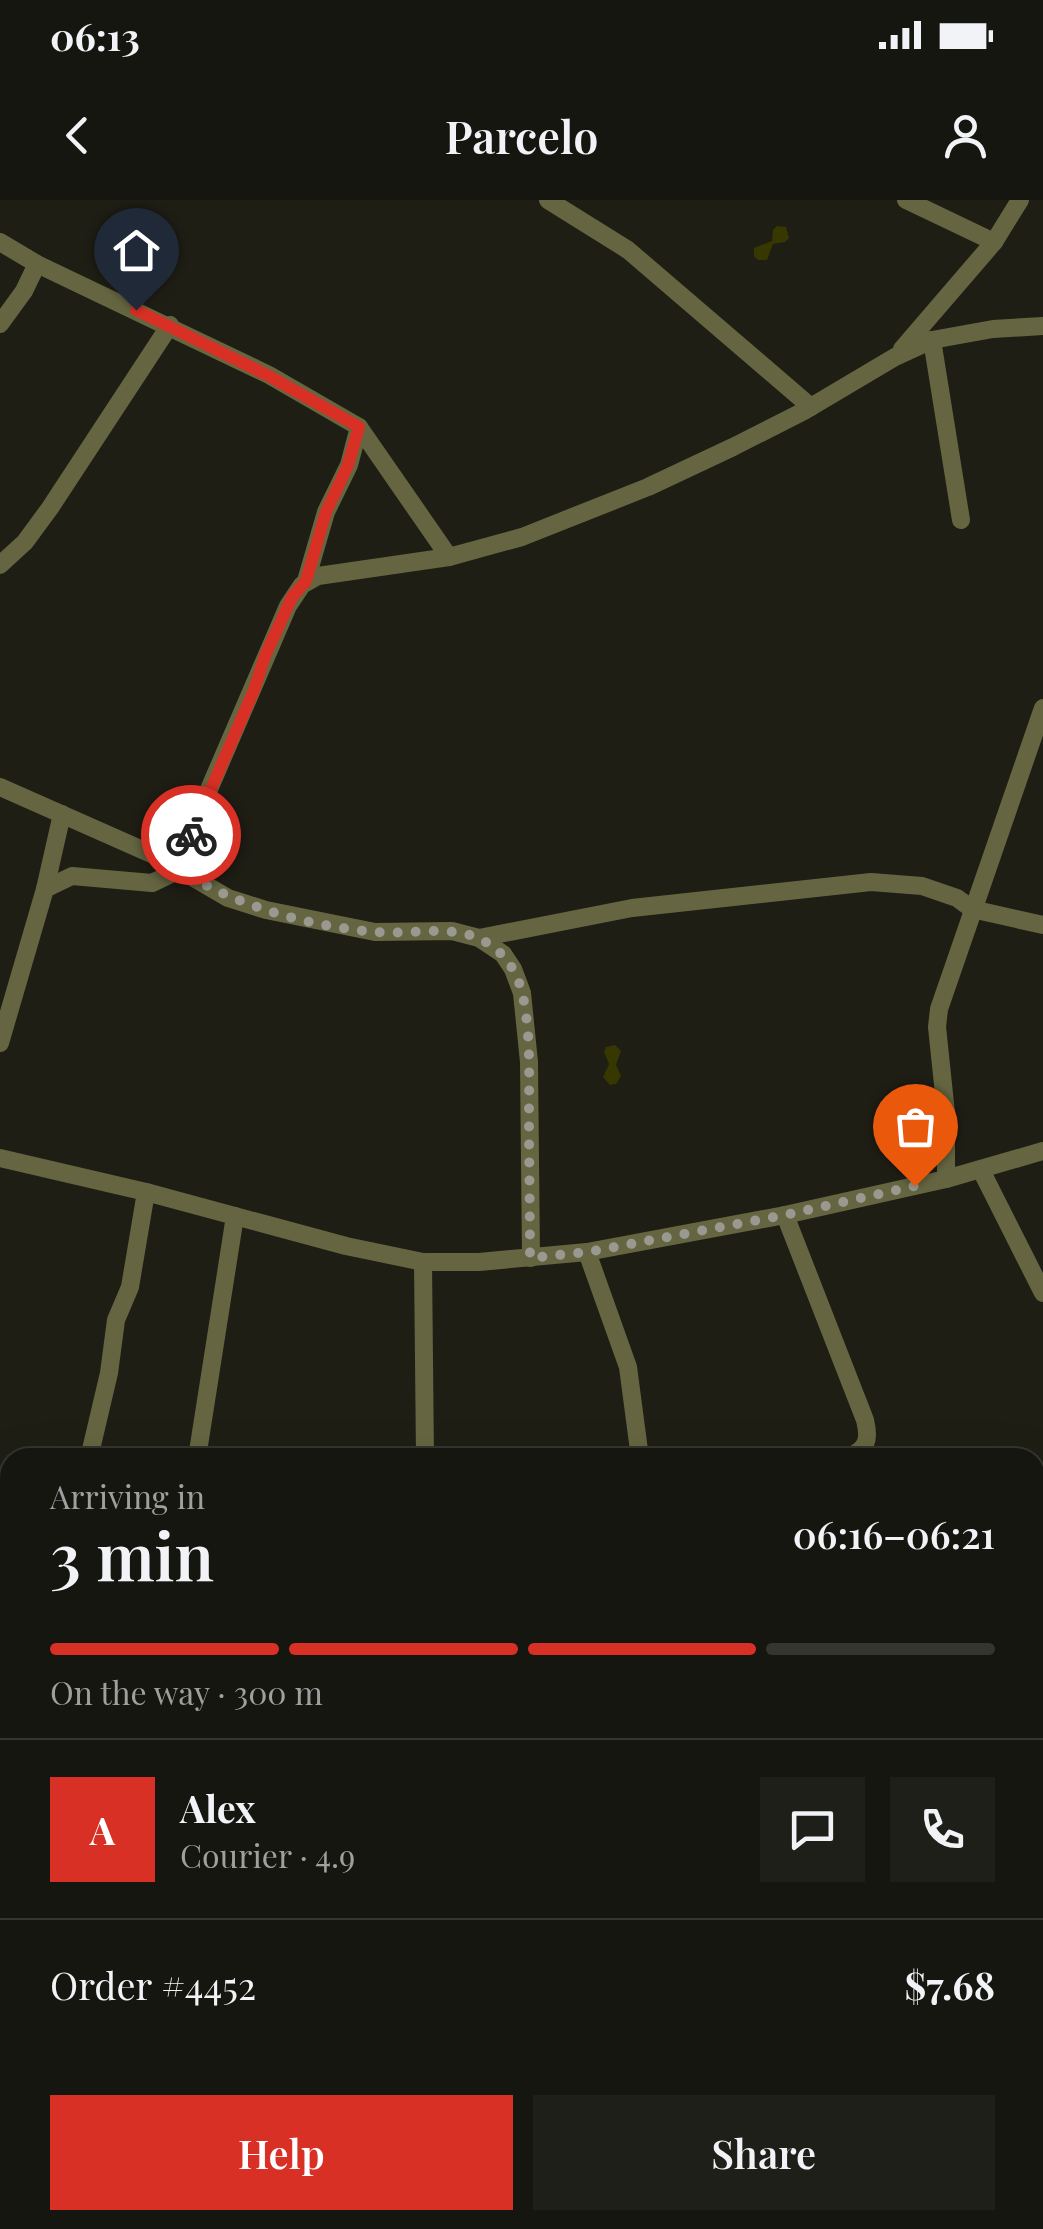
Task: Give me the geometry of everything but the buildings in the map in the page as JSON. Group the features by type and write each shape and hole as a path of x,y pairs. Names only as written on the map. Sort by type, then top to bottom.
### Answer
{"street":[{"path":"548,200 628,250 812,406"},
{"path":"906,200 994,242"},
{"path":"895,357 994,242 1020,200"},
{"path":"0,242 269,376 359,427 448,557"},
{"path":"0,324 38,264"},
{"path":"0,565 25,542 50,508 170,326"},
{"path":"306,581 448,557 522,536 648,486 812,406 932,340 993,329 1043,326"},
{"path":"932,340 962,520"},
{"path":"45,889 72,876 152,883 168,878 176,868 254,690 265,656 292,597 306,581 326,512 348,465 359,427"},
{"path":"946,1179 946,1114 937,1027 940,1010 1043,708"},
{"path":"0,787 176,868 228,898 266,910 375,932 452,932 480,938 503,954 522,993 528,1062 530,1258"},
{"path":"0,1039 45,889 62,814"},
{"path":"480,938 632,908 871,882 922,886 958,898 972,909 1043,925"},
{"path":"0,1158 422,1262 588,1252 785,1215 946,1179 1043,1150"},
{"path":"981,1170 1043,1292"},
{"path":"91,1448 109,1374 116,1320 130,1287 146,1192"},
{"path":"785,1215 869,1437 863,1448"},
{"path":"199,1448 234,1216"},
{"path":"588,1252 628,1367 639,1448"},
{"path":"422,1262 425,1448"}],"way so far":[{"path":"191,835 176,868 228,898 334,926 375,932 452,932 480,938 503,954 522,993 528,1062 530,1258 588,1252 915,1186"}],"route":[{"path":"136,310 269,376 359,427 348,465 326,512 306,581 292,597 265,656 191,835"}]}
